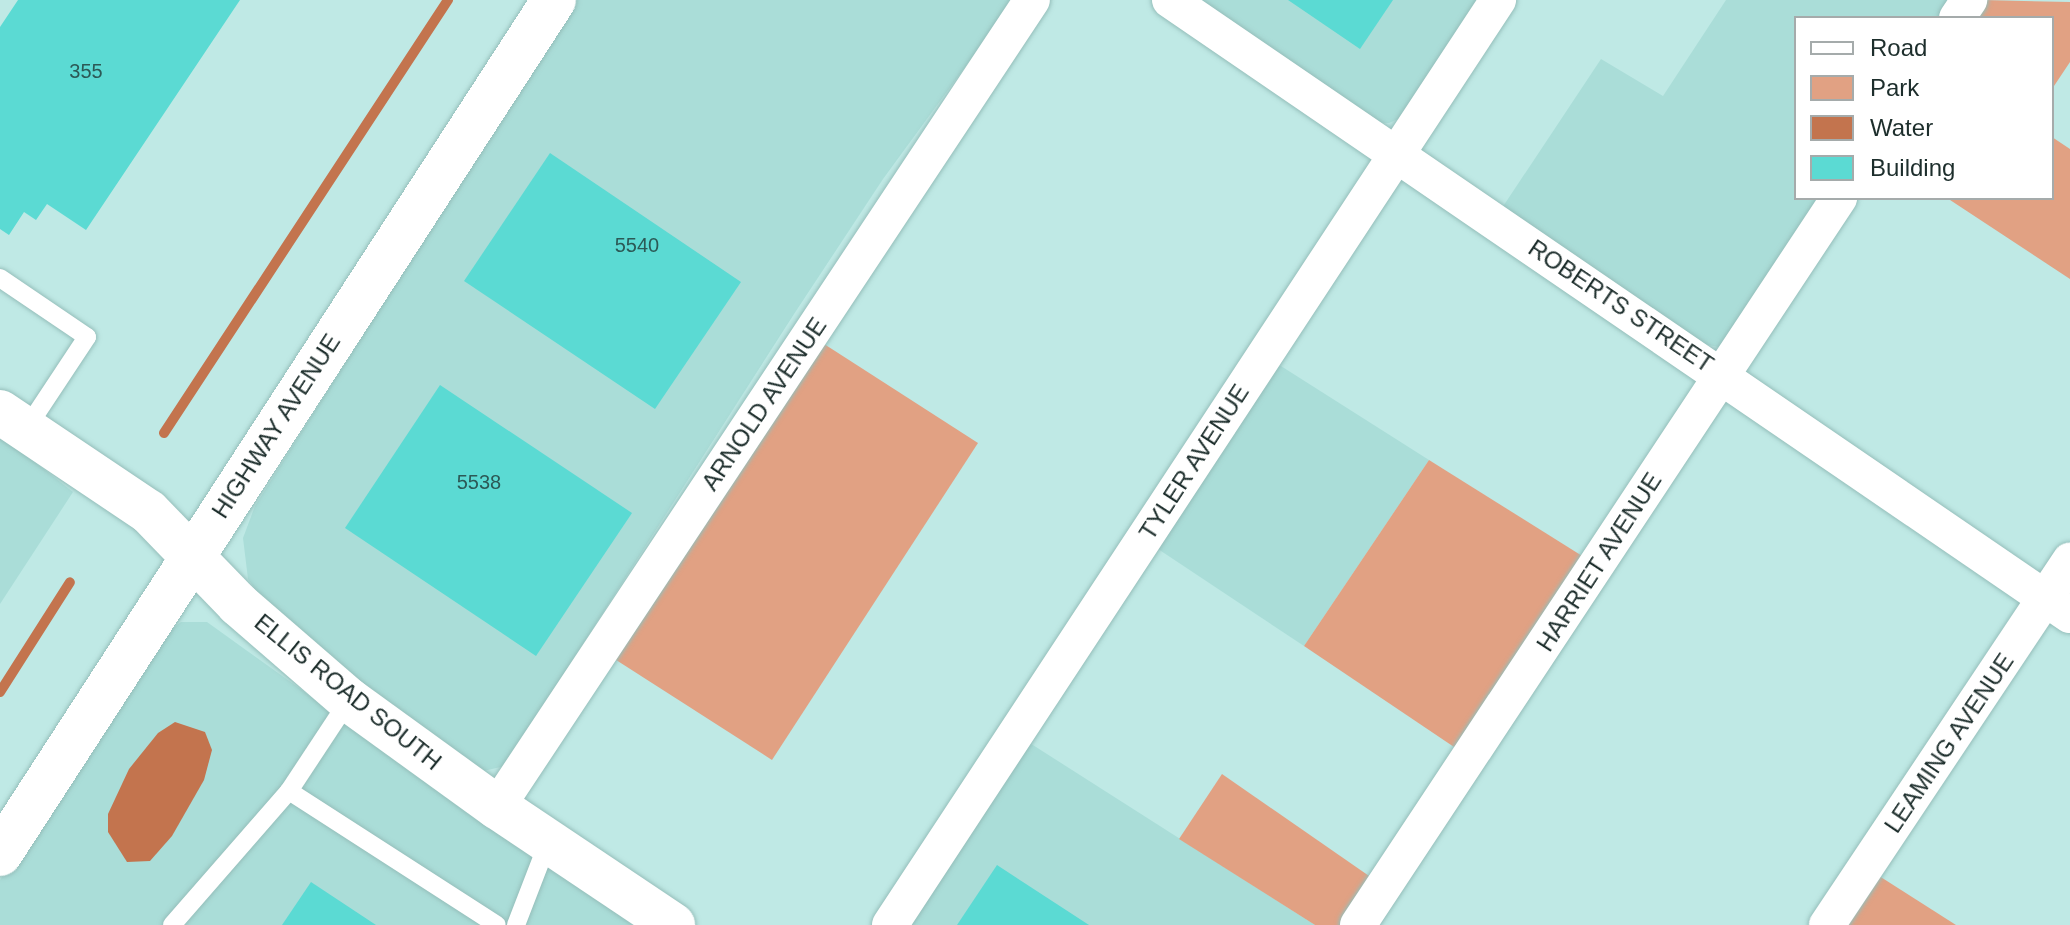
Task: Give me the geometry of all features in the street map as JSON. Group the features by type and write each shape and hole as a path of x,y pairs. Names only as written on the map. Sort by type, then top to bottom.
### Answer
{"street":[{"name":"HIGHWAY AVENUE","path":"0,854 554,0"},
{"name":"ARNOLD AVENUE","path":"497,807 1032,0"},
{"name":"ROBERTS STREET","path":"1170,0 1723,374 2058,606"},
{"name":"TYLER AVENUE","path":"890,925 1498,0"},
{"name":"HARRIET AVENUE","path":"1358,925 1838,200"},
{"name":"ELLIS ROAD SOUTH","path":"13,420 149,512 193,554 238,604 349,700 497,807 673,925"},
{"name":"LEAMING AVENUE","path":"1827,925 2058,606 2070,560"}],"lane":[{"path":"0,278 87,337 13,420"},
{"path":"172,925 289,791 349,700"},
{"path":"289,791 497,925"},
{"path":"516,925 548,842"}],"shaded area":[{"path":"574,0 1014,0 883,179 505,766 479,772 362,689 267,606 248,579 243,538 255,506"},
{"path":"1192,0 1481,0 1405,116 1389,123 1366,122"},
{"path":"1726,0 1952,0 1941,16 1794,16 1794,200 1822,200 1733,337 1718,347 1691,341 1500,211 1601,59 1663,96"},
{"path":"1273,361 1429,460 1304,646 1152,545"},
{"path":"0,435 73,492 0,604"},
{"path":"181,622 207,622 487,823 643,925 0,925 0,880 155,642"},
{"path":"1025,740 1315,925 904,925"}],"green space":[{"path":"1983,0 2070,2 2070,62 2054,86 2054,16 1972,16"},
{"path":"2054,138 2070,149 2070,279 1950,200 2054,200"},
{"path":"821,342 978,443 772,760 613,658"},
{"path":"1429,460 1587,559 1460,751 1304,646"},
{"path":"1222,774 1372,878 1340,925 1315,925 1179,839"},
{"path":"1876,874 1956,925 1842,925"}],"water":[{"path":"175,722 205,732 212,750 204,780 172,836 150,861 127,862 108,832 108,814 129,769 158,733"}],"building":[{"path":"18,0 240,0 86,230 47,204 36,220 24,212 9,235 0,229 0,27"},
{"path":"1288,0 1393,0 1360,49"},
{"path":"550,153 741,282 655,409 464,281"},
{"path":"440,385 632,513 536,656 345,528"},
{"path":"997,865 1089,925 957,925"},
{"path":"311,882 376,925 282,925"}],"waterway":[{"path":"164,433 448,0"},
{"path":"0,692 70,582"}]}
